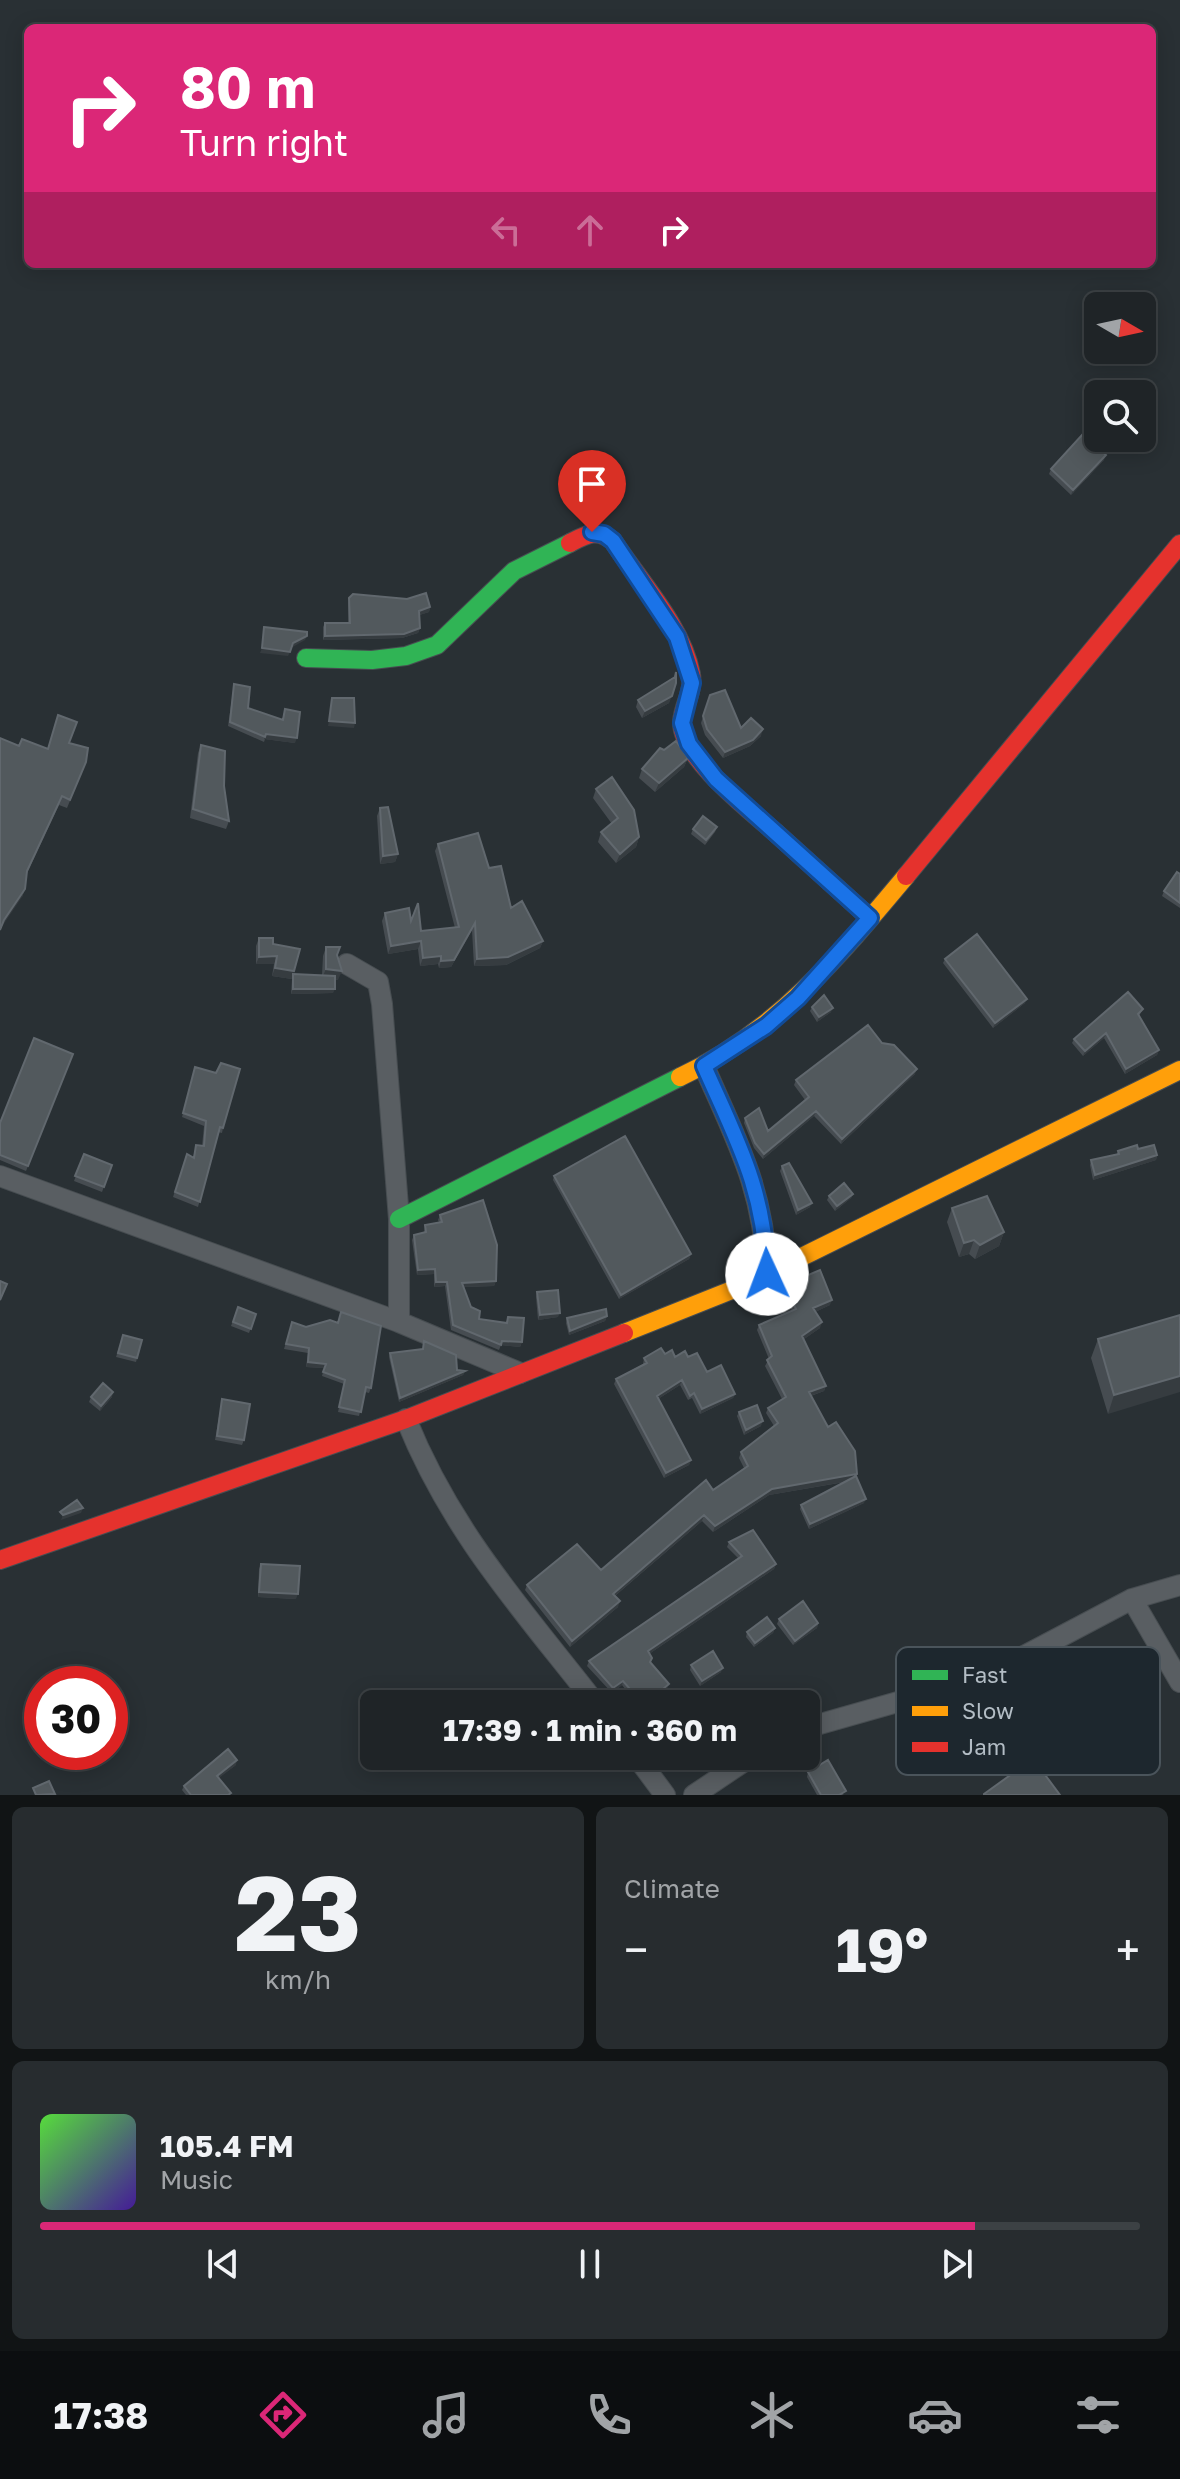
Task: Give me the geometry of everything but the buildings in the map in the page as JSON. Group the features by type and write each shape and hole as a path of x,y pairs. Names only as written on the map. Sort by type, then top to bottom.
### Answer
{"street":[{"path":"306,658 372,660 406,656 437,645 514,571 592,532 604,534 613,541 677,637 692,683 682,723 689,744 727,790 870,918"},
{"path":"399,1219 591,1119 704,1066 766,1026 798,998 870,918 1180,544"},
{"path":"347,964 378,982 399,1219 399,1322"},
{"path":"704,1066 760,1199 766,1231 767,1274"},
{"path":"0,1560 406,1419 767,1274 1180,1070"},
{"path":"0,1176 399,1322 520,1373"},
{"path":"406,1419 422,1459 471,1546 585,1690"},
{"path":"1041,1647 1132,1599 1180,1585"},
{"path":"1132,1599 1160,1647"},
{"path":"1160,1647 1180,1682"},
{"path":"820,1724 896,1702"},
{"path":"646,1770 665,1795"},
{"path":"694,1795 731,1770"}],"traffic: fast":[{"path":"306,658 372,660 406,656 437,645 514,571 570,543"},
{"path":"776,833 870,918"},
{"path":"399,1219 680,1077"}],"traffic: slow":[{"path":"680,1077 714,1059 776,1015 831,963 906,876"},
{"path":"624,1333 747,1284 1180,1070"}],"traffic: jam":[{"path":"570,543 592,534 607,537 647,588 679,639 691,674 682,722 685,736 693,751 719,782 776,833"},
{"path":"906,876 1180,544"},
{"path":"0,1560 406,1419 624,1333"}],"route":[{"path":"592,532 604,534 613,541 677,637 691,674 691,693 682,723 689,744 716,779 781,841 870,918 798,998 766,1026 704,1066 760,1199 766,1231 767,1274"}]}
